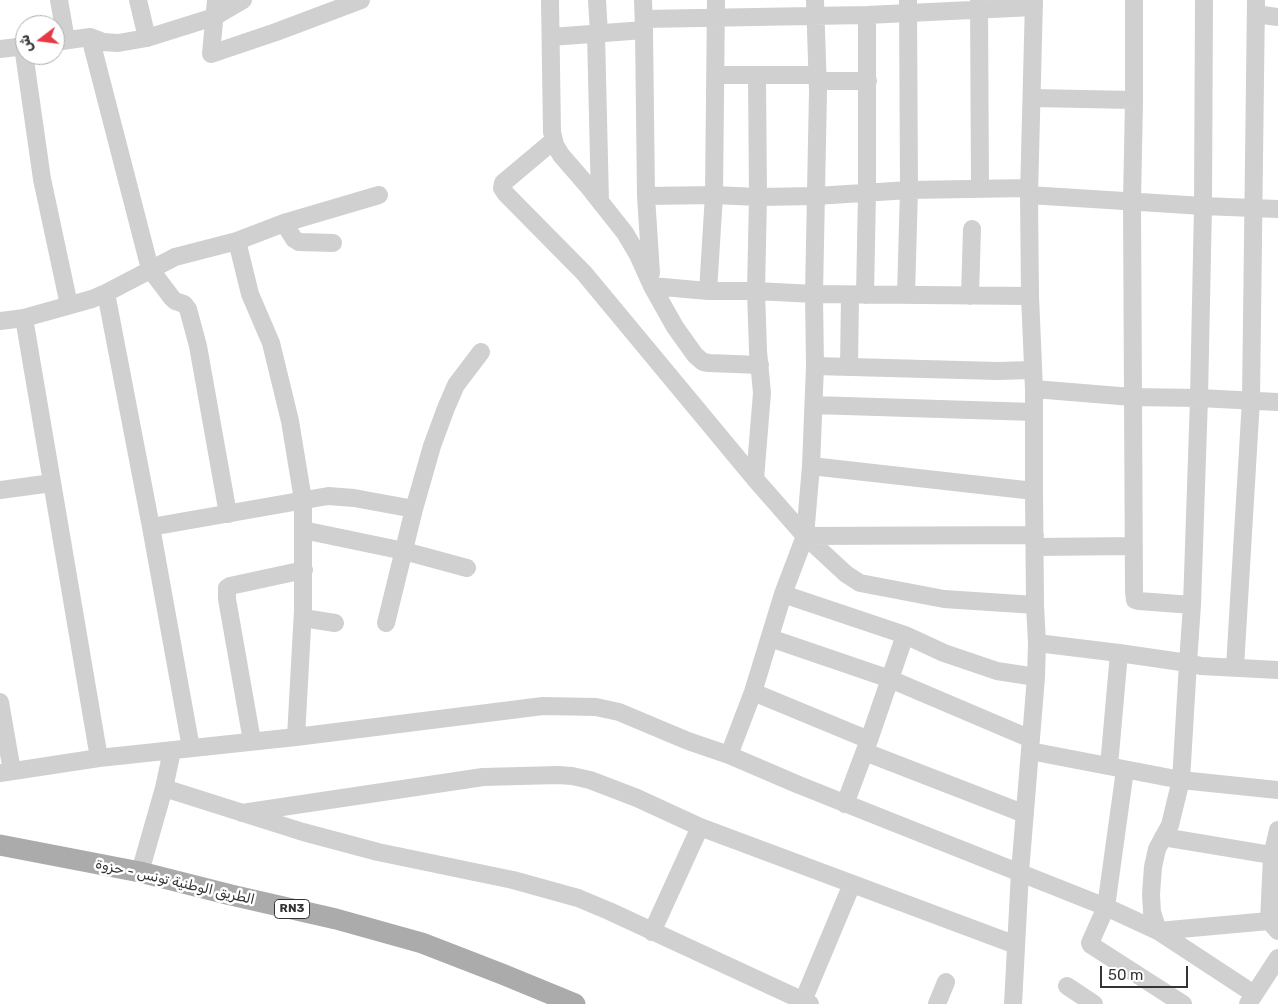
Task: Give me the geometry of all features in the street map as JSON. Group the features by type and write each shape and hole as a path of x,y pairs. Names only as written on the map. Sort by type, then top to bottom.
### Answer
{"main road":[{"name":"الطريق الوطنية تونس - حزوة","path":"0,845 140,872 336,919 422,943 575,1004"}],"street":[{"path":"60,0 60,15"},
{"path":"138,0 147,38"},
{"path":"65,40 90,37 103,42 118,43 147,38 215,8 242,0"},
{"path":"215,8 211,54 361,0"},
{"path":"550,0 552,132 553,141 561,155 625,233 675,327 695,355 703,362 709,363 760,365"},
{"path":"597,0 600,202"},
{"path":"643,0 646,196 652,286"},
{"path":"708,291 714,195 716,0"},
{"path":"1134,0 1132,202 1134,592 1136,600 1144,603 1192,605"},
{"path":"1158,931 1152,912 1153,867 1157,849 1170,825 1181,780 1192,605 1203,206 1204,0"},
{"path":"551,37 598,33 644,24 816,8 867,15 908,7 1034,3 1029,191 1030,296 1034,370 1035,605 1037,644 1020,872 1014,1004"},
{"path":"980,5 980,188"},
{"path":"906,295 909,190 908,7"},
{"path":"1235,667 1251,400 1256,7 1278,17"},
{"path":"728,755 753,692 784,594 805,536 811,466 815,366 814,294 818,78 816,8"},
{"path":"849,367 858,295 867,193 867,15"},
{"path":"90,37 150,269 172,298 184,304 188,309 198,346 228,514"},
{"path":"0,49 15,47"},
{"path":"27,65 42,179 69,305"},
{"path":"715,75 757,75 868,81"},
{"path":"755,479 762,393 756,291 758,197 757,75"},
{"path":"1032,98 1134,100"},
{"path":"553,141 503,183 502,188 584,273 755,479 805,536 846,574 860,583 944,599 1035,605"},
{"path":"646,196 816,196 980,188 1029,191 1132,202 1278,209"},
{"path":"0,320 24,318 92,299 175,257 237,241 284,223 379,195"},
{"path":"284,223 294,239 299,242 333,243"},
{"path":"970,296 972,229"},
{"path":"237,241 250,294 271,343 290,421 303,500 303,618 296,737"},
{"path":"652,286 708,291 814,294 1030,296"},
{"path":"106,293 191,748"},
{"path":"24,318 98,758"},
{"path":"386,623 414,509 432,446 456,385 481,352"},
{"path":"815,366 997,371 1034,370"},
{"path":"1034,389 1132,397 1278,402"},
{"path":"814,405 1034,412"},
{"path":"811,466 1034,491"},
{"path":"0,490 52,483"},
{"path":"151,526 328,496 354,498 414,509"},
{"path":"304,530 404,551 467,568"},
{"path":"805,536 1035,541 1134,546"},
{"path":"252,741 227,599 227,588 304,570"},
{"path":"784,594 905,636 944,653 997,671 1036,677"},
{"path":"303,618 335,623"},
{"path":"845,804 905,636"},
{"path":"770,638 890,679 1030,745 1117,768 1181,780 1278,790"},
{"path":"1037,644 1119,653 1201,666 1278,670"},
{"path":"1119,653 1117,768 1106,907 1090,941 1090,945 1183,1004"},
{"path":"753,692 867,746 1025,814"},
{"path":"0,702 6,772 98,758 296,737 543,706 596,707 619,712 1106,907 1158,931 1251,999 1278,958"},
{"path":"140,872 164,788 172,751"},
{"path":"242,813 483,777 572,776 590,780 637,798 700,827 1016,945"},
{"path":"164,788 303,832 378,852 513,880 578,898 806,1002 852,884"},
{"path":"652,932 700,827"},
{"path":"1158,931 1275,923 1275,856 1278,830"},
{"path":"1163,837 1275,856"},
{"path":"937,1004 946,982"},
{"path":"1067,986 1094,1004"}]}
